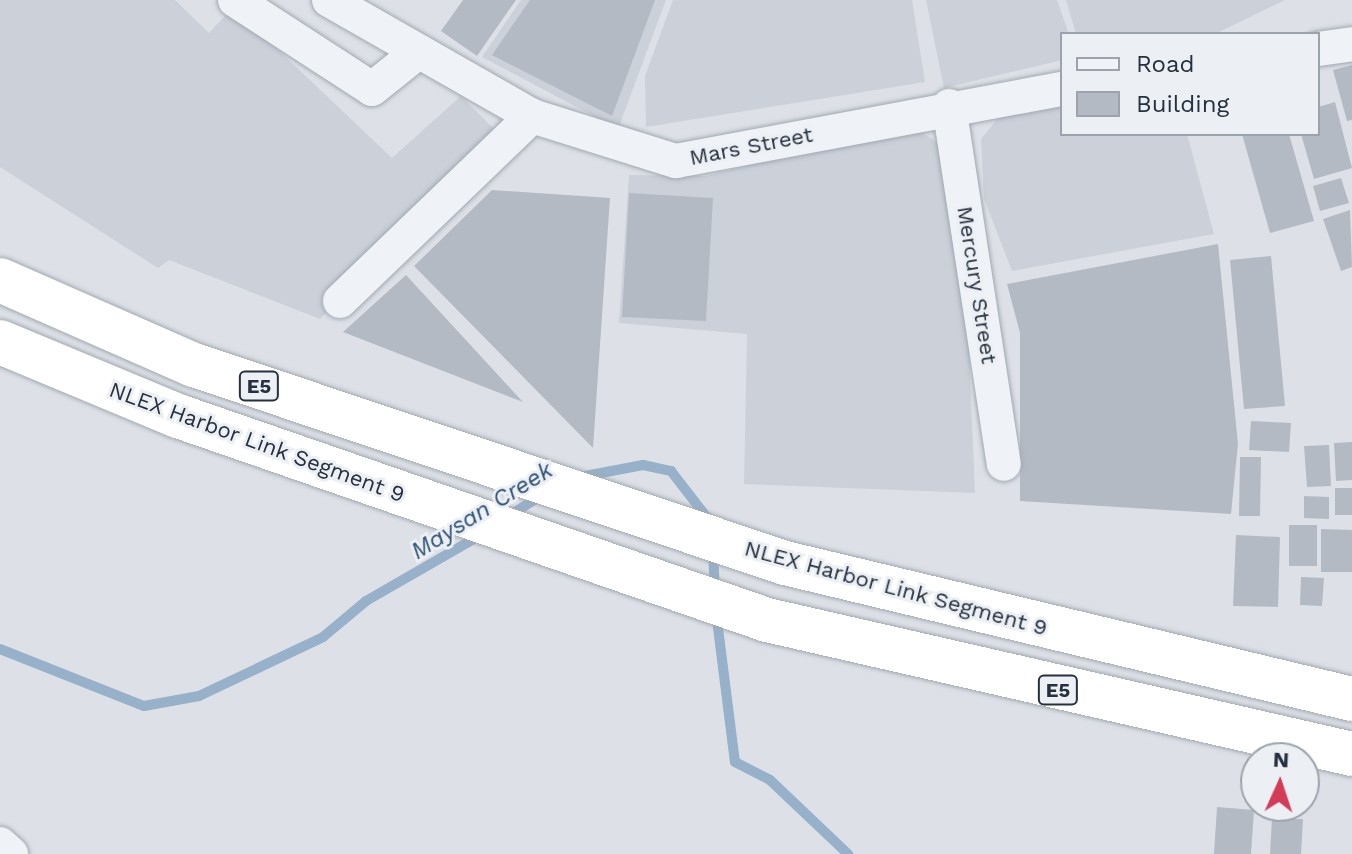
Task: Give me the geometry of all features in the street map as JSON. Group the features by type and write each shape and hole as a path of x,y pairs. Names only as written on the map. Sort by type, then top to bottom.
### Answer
{"highway":[{"name":"NLEX Harbor Link Segment 9","path":"0,280 194,365 785,563 1352,699"},
{"name":"NLEX Harbor Link Segment 9","path":"0,342 178,416 767,620 1352,754"}],"street":[{"path":"235,0 372,89 417,53"},
{"name":"Mars Street","path":"329,0 532,116 676,161 949,106 1060,89"},
{"path":"1320,49 1352,44"},
{"name":"Mercury Street","path":"949,106 1004,464"},
{"path":"340,301 532,116"},
{"path":"0,844 11,854"}],"shaded area":[{"path":"0,0 175,0 209,33 233,7 392,158 461,96 501,136 320,319 169,260 158,268 0,167"},
{"path":"521,0 666,0 618,129 482,57"},
{"path":"673,0 912,0 925,82 646,127 645,76"},
{"path":"926,0 1057,0 1068,32 1060,32 1060,60 944,88"},
{"path":"1066,0 1285,0 1219,32 1075,32"},
{"path":"1060,96 1060,136 1188,136 1214,234 1012,271 984,199 981,139 1008,106"},
{"path":"911,125 941,145 968,327 975,493 744,484 747,334 619,323 629,175 706,176"}],"building":[{"path":"463,0 516,0 477,56 441,31"},
{"path":"530,0 655,0 612,116 492,55"},
{"path":"1352,65 1352,120 1347,121 1333,70"},
{"path":"1335,102 1352,168 1314,179 1302,136 1320,136 1320,106"},
{"path":"1243,136 1290,136 1314,221 1270,233"},
{"path":"1341,178 1349,203 1320,211 1313,186"},
{"path":"492,190 610,198 593,448 414,266"},
{"path":"629,193 713,198 706,321 622,317"},
{"path":"1350,210 1352,267 1341,271 1323,219"},
{"path":"1218,244 1238,444 1231,514 1020,501 1020,333 1007,284"},
{"path":"1271,256 1285,406 1244,409 1230,260"},
{"path":"406,275 523,402 343,332"},
{"path":"1251,421 1291,423 1289,452 1249,450"},
{"path":"1352,442 1352,480 1336,481 1334,443"},
{"path":"1329,445 1331,486 1307,487 1304,446"},
{"path":"1240,457 1261,457 1260,516 1239,516"},
{"path":"1335,488 1352,488 1352,515 1335,515"},
{"path":"1304,496 1329,497 1329,519 1304,518"},
{"path":"1289,525 1317,525 1317,566 1289,566"},
{"path":"1321,529 1352,530 1352,572 1321,572"},
{"path":"1236,535 1280,537 1278,607 1233,606"},
{"path":"1301,577 1324,578 1322,606 1300,605"},
{"path":"1217,807 1240,809 1240,822 1253,822 1251,854 1214,854"},
{"path":"1272,822 1303,822 1301,854 1270,854"}],"waterway":[{"name":"Maysan Creek","path":"580,477 643,465 671,471 712,524"},
{"name":"Maysan Creek","path":"507,517 541,496"},
{"name":"Maysan Creek","path":"0,649 144,706 199,696 323,637 366,601 481,535"},
{"name":"Maysan Creek","path":"713,552 715,592"},
{"name":"Maysan Creek","path":"716,612 735,762 770,780 848,854"}]}
